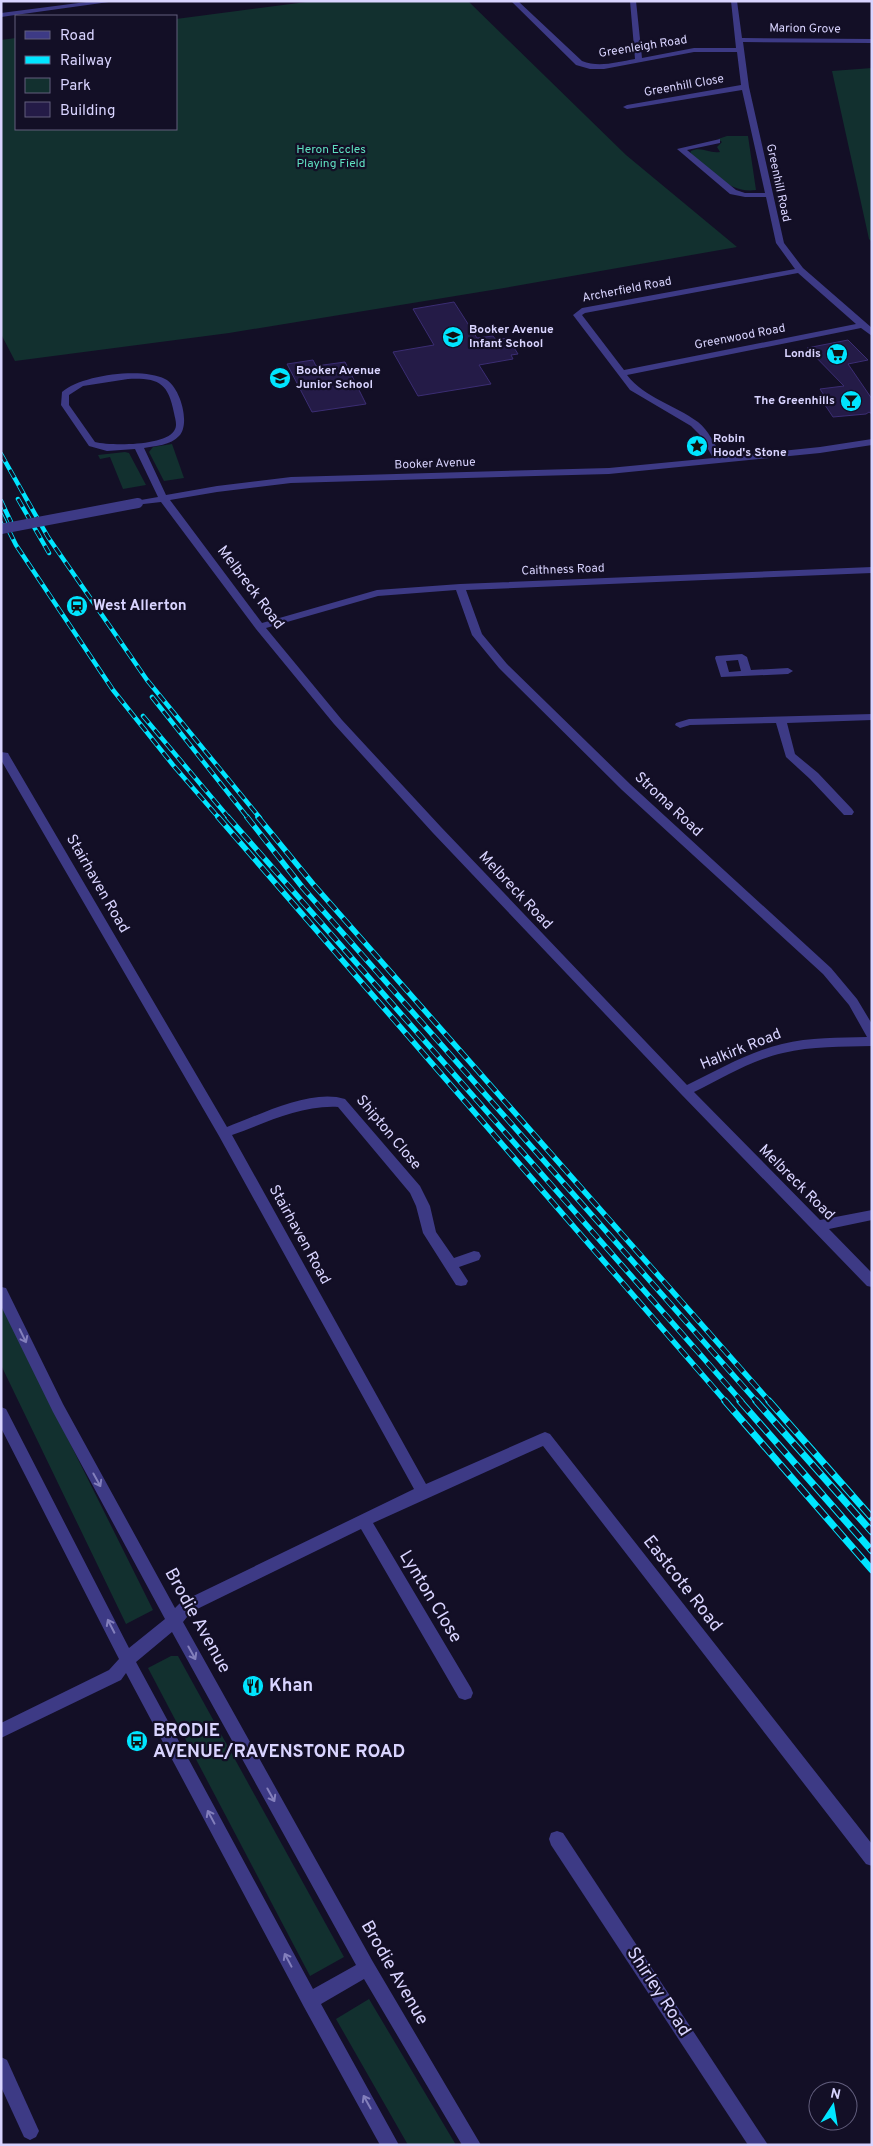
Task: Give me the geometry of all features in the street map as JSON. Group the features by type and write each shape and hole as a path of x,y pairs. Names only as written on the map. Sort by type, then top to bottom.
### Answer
{"street":[{"path":"1,15 113,1"},
{"name":"Greenleigh Road","path":"514,1 579,63 590,67 604,67 694,50 740,50"},
{"path":"633,1 640,59"},
{"name":"Greenhill Road","path":"734,1 745,86 780,243 800,270 872,333"},
{"name":"Marion Grove","path":"738,40 872,41"},
{"name":"Greenhill Close","path":"627,107 745,86"},
{"path":"717,141 682,149 733,192 745,195 769,195"},
{"path":"706,144 715,151"},
{"name":"Archerfield Road","path":"720,461 704,434 694,424 633,388 623,373 577,318 579,312 800,270"},
{"name":"Greenwood Road","path":"623,373 863,325"},
{"path":"134,376 155,378 167,384 173,392 181,425 180,430 173,438 138,446 108,448 92,444 65,405 65,394 73,387 81,384 134,376"},
{"name":"Booker Avenue","path":"1,529 163,498 291,480 609,471 720,461 872,442"},
{"name":"Melbreck Road","path":"138,446 163,498 260,628 338,722 684,1091 872,1282"},
{"name":"Caithness Road","path":"260,628 377,593 460,587 872,570"},
{"name":"Stroma Road","path":"460,587 476,635 503,666 626,787 827,972 854,1002 872,1035"},
{"path":"747,674 788,671"},
{"path":"680,725 689,722 872,717"},
{"path":"781,720 790,755 814,776 848,812"},
{"name":"Stairhaven Road","path":"1,755 4,756 224,1133 422,1492"},
{"name":"Halkirk Road","path":"684,1091 782,1048 872,1041"},
{"name":"Shipton Close","path":"224,1133 304,1104 322,1101 341,1102 415,1190 423,1206 430,1234 461,1281"},
{"path":"818,1226 872,1215"},
{"path":"450,1265 474,1256"},
{"name":"Brodie Avenue","path":"1,1292 58,1408 174,1621 367,1968 472,2145"},
{"path":"3,1421 310,2001 390,2145"},
{"name":"Eastcote Road","path":"422,1492 545,1438 872,1858"},
{"path":"1,1731 115,1674 128,1659 174,1621 186,1607 198,1600 422,1492"},
{"name":"Lynton Close","path":"363,1520 465,1693"},
{"name":"Shirley Road","path":"556,1839 758,2145"},
{"path":"310,2001 367,1968"},
{"path":"1,2066 30,2132"}],"green space":[{"name":"Heron Eccles Playing Field","path":"314,1 468,1 626,155 737,247 498,289 229,333 15,361 1,334 1,40 15,38 15,130 178,130 178,19"},
{"path":"872,68 872,242 869,239 832,71"},
{"path":"727,136 748,136 756,190 746,190 729,185 720,180 690,154 691,151 699,149 720,152 717,147 722,142 718,139"},
{"path":"172,444 184,478 164,481 149,452 153,447"},
{"path":"129,453 146,485 123,489 110,457 100,459 98,455"},
{"path":"1,1298 59,1421 153,1610 126,1624 1,1365"},
{"path":"171,1656 178,1656 344,1957 310,1976 148,1668"},
{"path":"369,1999 456,2145 408,2145 336,2019"}],"building":[{"name":"Booker Avenue Infant School","path":"454,302 477,338 493,336 496,340 508,338 518,354 511,355 513,359 479,365 491,384 418,396 393,352 434,345 413,309"},
{"path":"848,340 868,360 848,364 872,399 872,414 869,412 866,414 833,417 819,396 824,395 820,389 844,386 807,348"},
{"path":"313,360 316,366 345,362 366,404 312,412 287,364"}],"railway":[{"path":"1,454 48,537 147,680 260,818"},
{"path":"18,499 49,553"},
{"path":"1,501 11,522"},
{"path":"1,515 16,545 113,690 173,765 219,818"},
{"path":"152,697 248,818"},
{"path":"143,716 229,818"},
{"path":"218,817 726,1402"},
{"path":"228,817 742,1402"},
{"path":"247,817 303,888 757,1402"},
{"path":"258,817 313,884 770,1402"},
{"path":"725,1401 872,1570"},
{"path":"740,1401 872,1551"},
{"path":"756,1401 872,1532"},
{"path":"769,1401 872,1518"}],"place":[{"name":"Booker Avenue Infant School","path":"453,337"},
{"name":"Londis","path":"837,354"},
{"name":"Booker Avenue Junior School","path":"280,378"},
{"name":"The Greenhills","path":"851,401"},
{"name":"Robin Hood's Stone","path":"697,446"},
{"name":"West Allerton","path":"77,606"},
{"name":"Khan","path":"253,1686"},
{"name":"BRODIE AVENUE/RAVENSTONE ROAD","path":"137,1741"}]}
